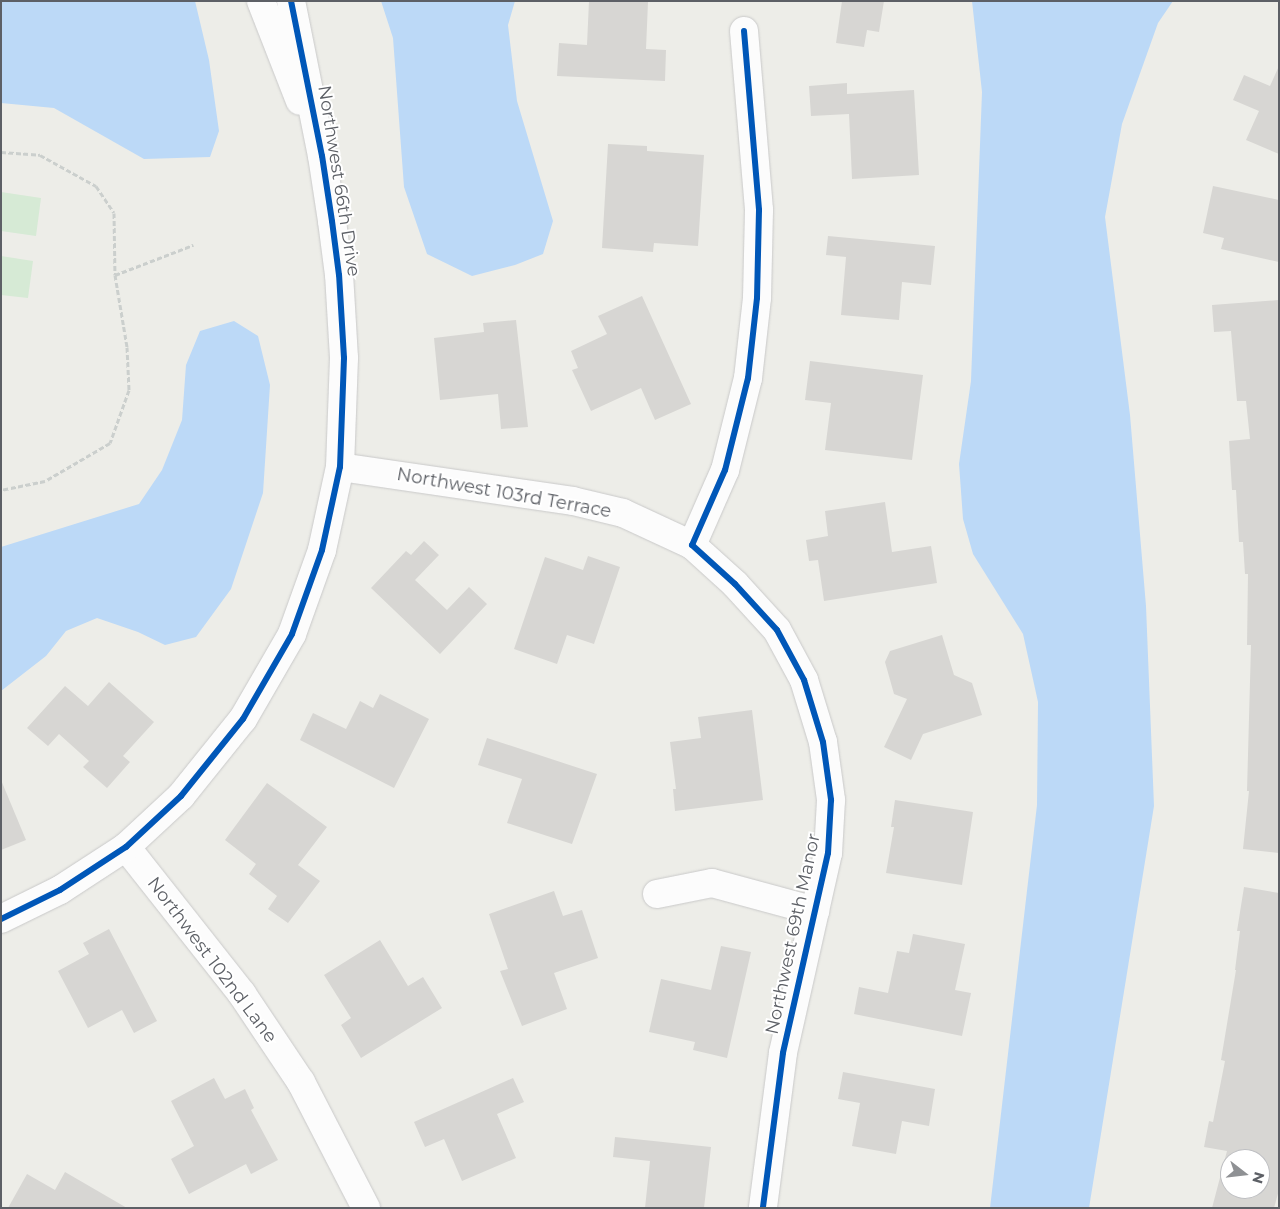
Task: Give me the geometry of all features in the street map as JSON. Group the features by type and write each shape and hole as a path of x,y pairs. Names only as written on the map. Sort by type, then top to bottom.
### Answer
{"street":[{"name":"Northwest 66th Drive","path":"261,1 270,30 322,156"},
{"name":"Northwest 66th Drive","path":"1,919 60,890 126,847 181,796 243,719 292,634 322,550 340,467 344,358 340,294 322,156 291,1"},
{"path":"692,545 725,470 748,378 757,298 760,210 744,31"},
{"name":"Northwest 103rd Terrace","path":"340,467 573,501 623,513 692,545"},
{"name":"Northwest 69th Manor","path":"692,545 735,584 777,630 804,680 823,742 831,800 828,853 783,1053 763,1208"},
{"name":"Northwest 102nd Lane","path":"126,847 242,994 301,1082 366,1208"},
{"path":"657,894 712,883 815,910"}],"path":[{"path":"1,152 40,155 96,186 114,213 115,274 127,346 129,390 110,443 45,480 1,490"},
{"path":"115,274 193,244"}],"green space":[{"path":"1,192 41,198 36,236 1,231"},
{"path":"1,256 33,261 28,298 1,295"}],"water":[{"path":"1,1 195,1 209,60 219,131 210,157 144,159 54,108 1,103"},
{"path":"381,1 515,1 508,25 517,101 553,221 543,254 515,265 472,276 427,254 404,187 393,38"},
{"path":"972,1 1173,1 1158,23 1122,124 1105,217 1130,415 1146,606 1154,806 1089,1208 990,1208 1037,805 1038,702 1023,634 973,554 963,519 959,464 971,381 982,92"},
{"path":"234,321 258,336 270,385 263,493 231,589 196,637 165,645 138,632 97,618 66,631 46,656 1,691 1,547 139,504 162,470 182,420 186,365 200,331"}],"building":[{"path":"589,1 648,2 646,49 666,50 665,81 557,76 559,43 587,45"},
{"path":"842,1 884,1 879,32 867,30 864,47 836,43"},
{"path":"1279,66 1279,154 1246,140 1259,111 1233,100 1244,75 1270,86"},
{"path":"847,83 847,94 914,90 919,175 852,179 849,114 811,116 809,86"},
{"path":"608,144 647,146 647,151 704,155 698,246 654,243 653,252 602,248"},
{"path":"1213,186 1279,200 1279,262 1221,249 1224,238 1203,233"},
{"path":"828,236 935,246 931,285 902,282 899,320 841,315 846,257 826,255"},
{"path":"642,296 691,404 655,420 641,388 591,411 572,370 578,368 571,351 607,334 598,316"},
{"path":"1279,300 1279,853 1243,849 1249,791 1247,791 1251,645 1247,645 1248,574 1245,574 1243,542 1239,542 1236,490 1232,490 1229,441 1250,439 1246,401 1237,401 1231,331 1214,332 1212,305"},
{"path":"516,320 528,427 501,429 498,394 440,400 434,338 484,332 483,323"},
{"path":"810,361 923,375 912,460 825,450 831,403 805,400"},
{"path":"885,502 892,552 931,546 937,583 824,601 818,560 809,561 806,540 828,536 825,511"},
{"path":"424,541 439,555 415,580 447,610 469,587 487,604 440,654 371,588 406,551 411,555"},
{"path":"588,556 620,567 594,644 567,635 557,664 514,649 545,557 583,570"},
{"path":"942,635 954,675 972,683 982,715 923,734 911,760 884,747 907,699 894,694 885,662 890,651"},
{"path":"109,682 154,722 123,756 130,762 107,788 83,767 89,761 59,734 48,746 27,728 65,686 88,706"},
{"path":"380,694 429,719 394,788 300,740 313,713 346,729 360,701 373,708"},
{"path":"752,710 763,800 675,811 673,789 676,789 670,742 701,738 698,717"},
{"path":"487,738 597,774 572,844 507,823 522,779 478,765"},
{"path":"1,780 26,840 1,850"},
{"path":"267,783 327,827 298,865 320,881 288,923 268,909 277,896 249,874 256,864 225,840"},
{"path":"895,800 973,812 962,885 886,873 894,827 891,827"},
{"path":"1244,887 1279,893 1279,1190 1274,1208 1212,1208 1220,1178 1220,1199 1270,1199 1270,1149 1220,1150 1204,1147 1209,1121 1213,1122 1225,1061 1221,1060 1236,970 1240,931 1237,931"},
{"path":"554,891 563,916 582,910 598,958 554,973 567,1009 522,1026 500,971 508,969 489,914"},
{"path":"109,929 157,1021 134,1033 122,1010 88,1028 58,971 89,954 83,943"},
{"path":"913,934 965,944 955,990 971,993 962,1036 854,1014 859,987 888,993 897,951 909,953"},
{"path":"380,940 408,986 423,977 442,1008 361,1058 341,1025 351,1018 324,975"},
{"path":"721,946 751,952 727,1058 693,1050 695,1042 649,1032 661,979 711,990"},
{"path":"843,1072 935,1089 929,1126 902,1121 896,1154 852,1146 860,1103 838,1099"},
{"path":"214,1078 225,1099 245,1089 254,1108 251,1110 278,1160 251,1174 246,1164 189,1194 171,1159 194,1146 171,1101"},
{"path":"513,1078 524,1102 497,1114 516,1158 462,1181 444,1139 425,1147 414,1122"},
{"path":"615,1137 711,1147 704,1208 645,1208 650,1161 613,1157"},
{"path":"65,1172 127,1208 8,1208 27,1174 55,1190"}],"cycle path":[{"path":"1,919 60,890 126,847 181,796 243,719 292,634 322,550 340,467 344,358 339,275 332,221 322,156 291,1"},
{"path":"744,31 759,210 757,298 748,378 725,470 692,545 735,584 777,630 804,680 823,742 831,800 828,853 783,1053 763,1208"}]}
